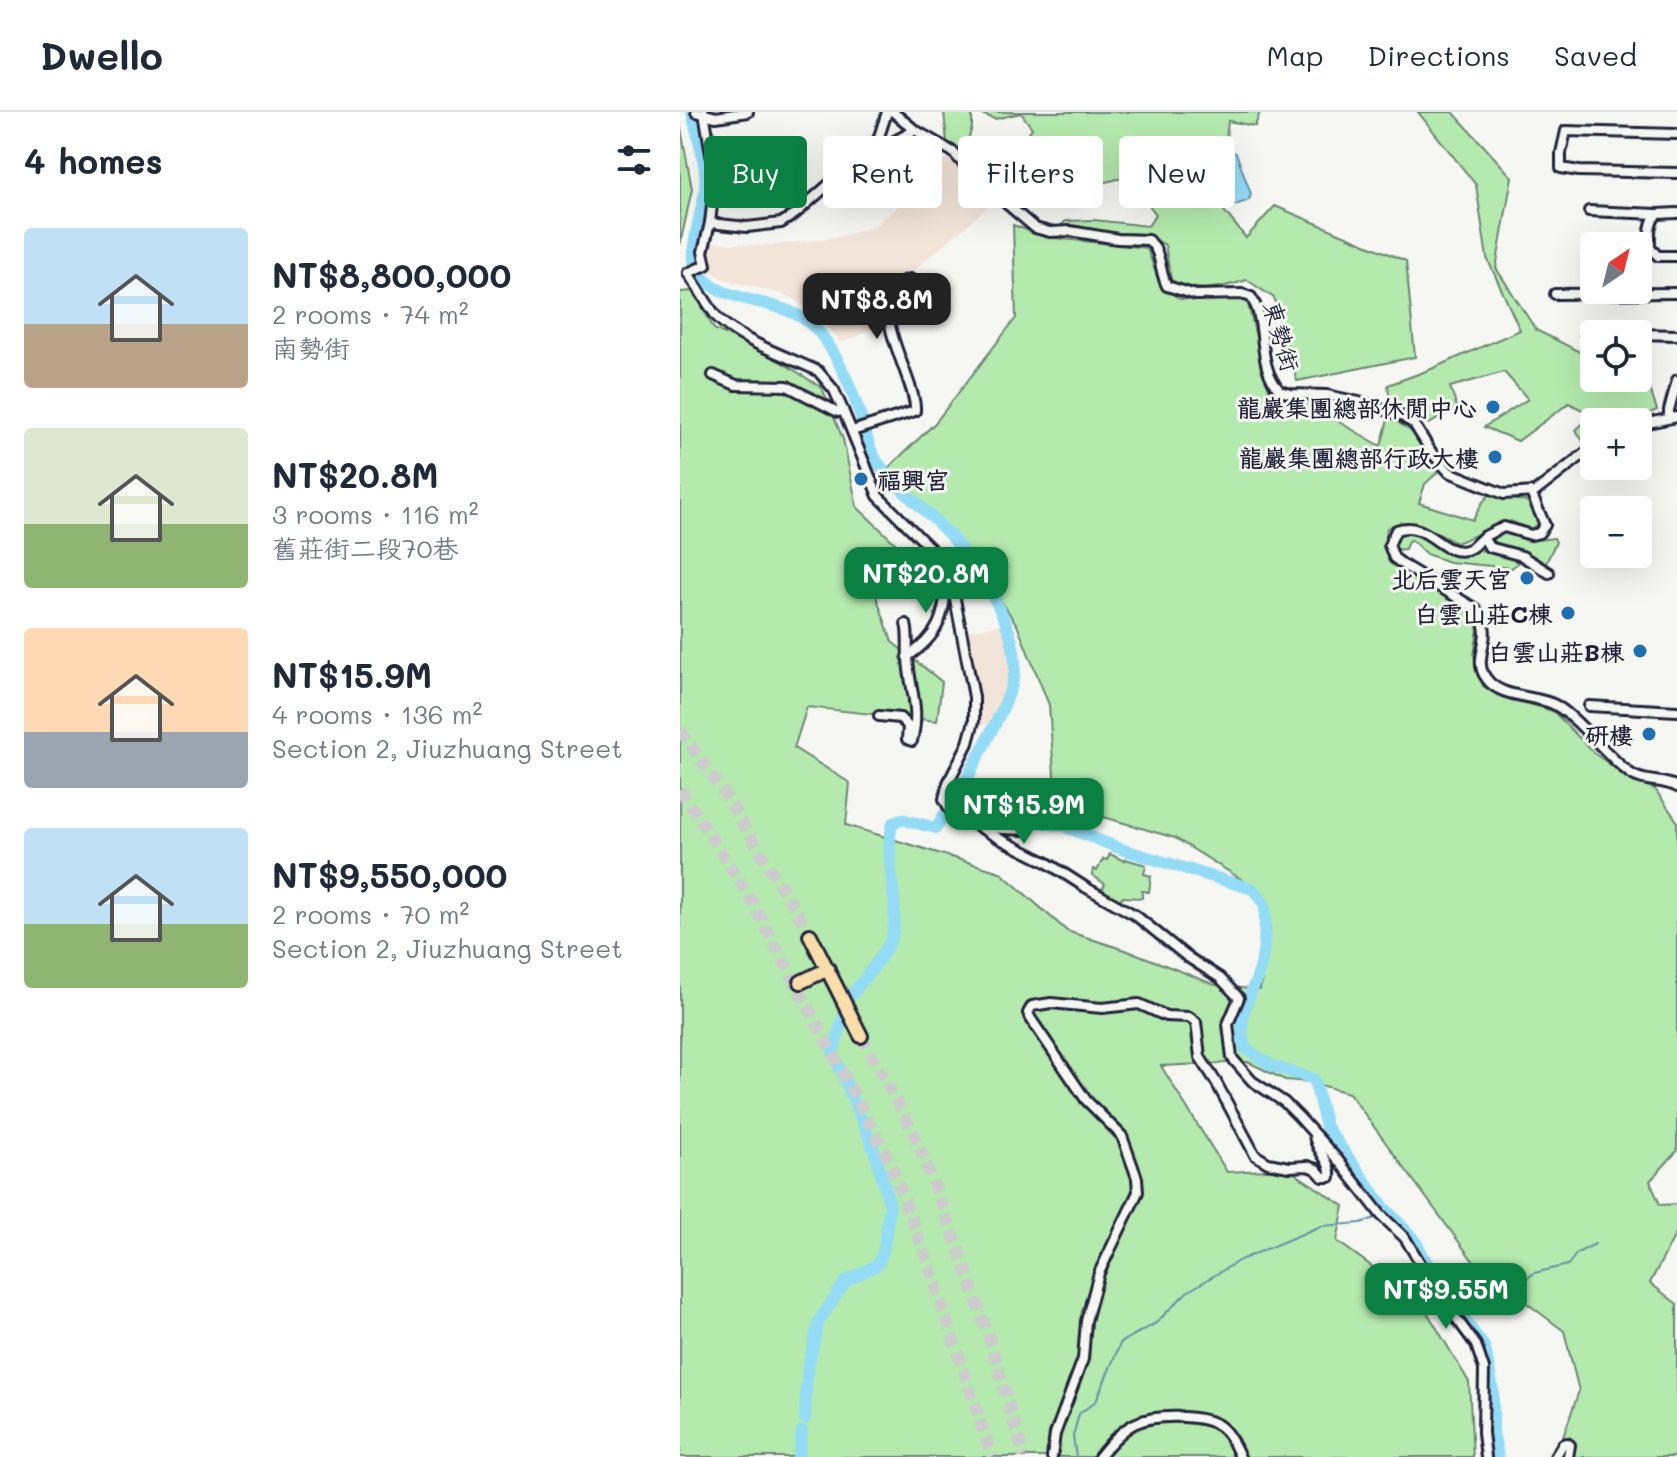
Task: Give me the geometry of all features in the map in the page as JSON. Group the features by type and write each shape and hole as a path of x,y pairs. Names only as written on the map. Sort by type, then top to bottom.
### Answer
{"highway":[{"path":"810,935 861,1036"},
{"path":"801,982 828,969"}],"street":[{"path":"748,112 716,117 701,113 715,178 703,252 706,265 687,272 724,323 740,334 818,371 834,390 855,430 878,496 932,549 948,576 974,697 974,721 968,743 948,783 944,799 950,810 1135,915 1232,988 1239,998 1228,1024 1232,1058 1252,1081 1284,1102 1338,1160 1379,1213 1405,1238 1440,1296 1476,1345 1484,1369 1483,1433 1486,1457"},
{"path":"880,136 890,112"},
{"name":"東勢街","path":"890,112 953,152 974,176 1035,228 1148,240 1157,251 1160,272 1167,286 1196,295 1242,294 1251,297 1266,370 1280,391 1327,395 1386,409 1414,424 1432,453 1449,472 1504,494 1531,493"},
{"path":"904,136 915,130"},
{"path":"1677,134 1566,131 1561,168 1677,173"},
{"path":"710,223 747,227 781,223 823,191"},
{"path":"1589,211 1677,213"},
{"path":"1657,214 1650,225 1650,248 1658,256 1677,256"},
{"path":"855,430 915,411 889,327 889,299 899,284 910,279"},
{"path":"1555,294 1677,293"},
{"path":"1652,334 1677,335"},
{"path":"713,375 736,385 787,386 838,412 843,410"},
{"path":"1652,422 1673,417 1677,380"},
{"path":"1580,458 1531,493 1545,525 1539,533 1531,535 1507,526 1483,537 1470,550 1461,551 1448,547 1421,530 1405,527 1396,530 1389,545 1394,558 1476,609 1483,619 1486,632 1481,667 1488,682 1500,690 1556,705 1632,775 1677,787"},
{"path":"1483,537 1489,547 1522,556 1549,573"},
{"path":"907,657 926,644 941,621 948,576"},
{"path":"879,716 900,718 908,726 907,739 912,741 917,716 907,657 909,635 906,624"},
{"path":"1589,706 1677,711"},
{"path":"981,828 1025,830 1030,808"},
{"path":"1052,1457 1055,1434 1083,1359 1086,1321 1099,1273 1138,1192 1137,1178 1122,1136 1086,1100 1057,1061 1028,1013 1032,1006 1059,1003 1102,1008 1139,1004 1166,1016 1189,1017 1196,1022 1200,1057 1255,1155 1268,1163 1307,1166 1316,1169 1323,1177 1330,1177 1329,1163 1315,1143 1314,1134"},
{"path":"1099,1457 1127,1428 1148,1417 1160,1416 1207,1418 1218,1423 1228,1432 1240,1457"},
{"path":"1555,1457 1567,1443 1570,1445 1568,1457"}],"shaded area":[{"path":"958,159 958,208 987,208 891,290 881,325 841,343 817,313 815,315 796,300 723,279 709,270 704,252 710,242 761,246 839,237 873,227 896,208 942,208 942,160"},
{"path":"1000,625 1011,656 1010,674 1006,693 991,723 980,726 978,691 966,631"}],"green space":[{"path":"944,112 972,112 969,136 958,136 958,147 947,142"},
{"path":"975,112 1260,112 1255,126 1228,121 1226,136 1119,136 1119,179 1103,183 1103,136 1026,136 1032,128 1021,113 995,119"},
{"path":"1418,112 1453,112 1512,177 1496,268 1536,330 1580,352 1580,392 1651,392 1657,410 1580,409 1569,403 1518,441 1484,427 1528,399 1504,372 1450,387 1457,407 1429,424 1390,402 1388,385 1520,330 1487,258 1476,185"},
{"path":"680,123 692,189 680,245"},
{"path":"1275,206 1406,261 1415,357 1297,381 1274,298 1247,280 1219,287 1190,287 1171,280 1165,245 1145,234 1059,227 1066,221 1094,220 1148,226 1156,214 1151,208 1222,208 1246,238"},
{"path":"1013,225 1046,237 1147,248 1160,285 1180,299 1247,300 1269,390 1287,399 1320,397 1338,402 1339,422 1381,446 1389,416 1412,432 1438,472 1425,484 1419,503 1473,520 1489,495 1529,502 1540,524 1530,529 1511,521 1456,543 1423,526 1397,525 1387,528 1384,549 1406,569 1470,613 1478,629 1474,656 1483,686 1498,695 1553,711 1594,753 1633,781 1655,789 1677,821 1677,1151 1650,1181 1660,1205 1677,1204 1677,1231 1650,1283 1677,1304 1677,1457 1556,1457 1579,1391 1564,1331 1476,1265 1349,1093 1310,1082 1285,1080 1248,1062 1161,1066 1227,1172 1288,1169 1344,1206 1337,1241 1421,1302 1469,1382 1473,1457 680,1457 680,292 694,291 714,329 772,356 822,388 843,439 857,507 915,562 871,581 892,642 942,682 937,721 807,707 794,748 850,783 846,825 1000,872 1067,931 1215,985 1260,990 1270,927 1255,888 1175,838 1056,803 1049,705 1017,625 986,578 929,515 884,472 935,423 1016,318"},
{"path":"1411,531 1451,554 1477,549 1519,561 1512,568 1449,562 1426,554 1412,540 1408,541 1405,549 1395,550 1392,544 1400,532"},
{"path":"1505,531 1528,541 1554,538 1556,542 1545,565 1524,552 1493,544 1494,538"},
{"path":"1110,854 1124,861 1146,865 1144,874 1151,876 1149,892 1142,891 1142,898 1122,897 1120,901 1101,892 1105,884 1092,875 1093,869 1097,871 1103,859 1107,860"}],"water":[{"path":"1235,153 1251,194 1249,200 1235,205"}],"waterway":[{"path":"692,112 706,180 695,241 696,267 706,280 719,289 786,310 816,329 844,372 876,460 949,534 976,568 999,609 1013,649 1013,681 960,796 967,807 1022,819"},
{"path":"848,999 879,959 892,936 894,909 889,849 893,823 901,819 936,828 944,815"},
{"path":"1033,821 1063,826 1124,850 1253,889 1265,905 1262,961 1243,1016 1245,1048 1272,1066 1314,1079 1326,1127 1384,1207 1414,1239 1441,1288 1485,1348 1493,1390 1493,1432 1498,1457"},
{"path":"844,1015 833,1052 874,1150 890,1205 884,1246"},
{"path":"1076,1457 1073,1436 1079,1414 1096,1401 1121,1342 1156,1323 1187,1292 1240,1260 1321,1226 1361,1223 1375,1218"},
{"path":"1459,1312 1503,1298 1534,1273 1568,1265 1577,1253 1595,1244"},
{"path":"805,1418 807,1372 819,1321 845,1282 878,1264 883,1252"},
{"path":"798,1457 802,1431"}],"tunnel":[{"path":"680,730 726,796 810,935"},
{"path":"680,789 748,894 889,1160 928,1262 992,1457"},
{"path":"861,1036 914,1134 959,1250 990,1340 1024,1457"}],"place":[{"name":"龍巖集團總部休閒中心","path":"1493,407"},
{"name":"龍巖集團總部行政大樓","path":"1495,457"},
{"name":"福興宮","path":"861,479"},
{"name":"北后雲天宮","path":"1527,578"},
{"name":"白雲山莊C棟","path":"1568,613"},
{"name":"白雲山莊B棟","path":"1640,651"},
{"name":"研樓","path":"1649,734"}]}
